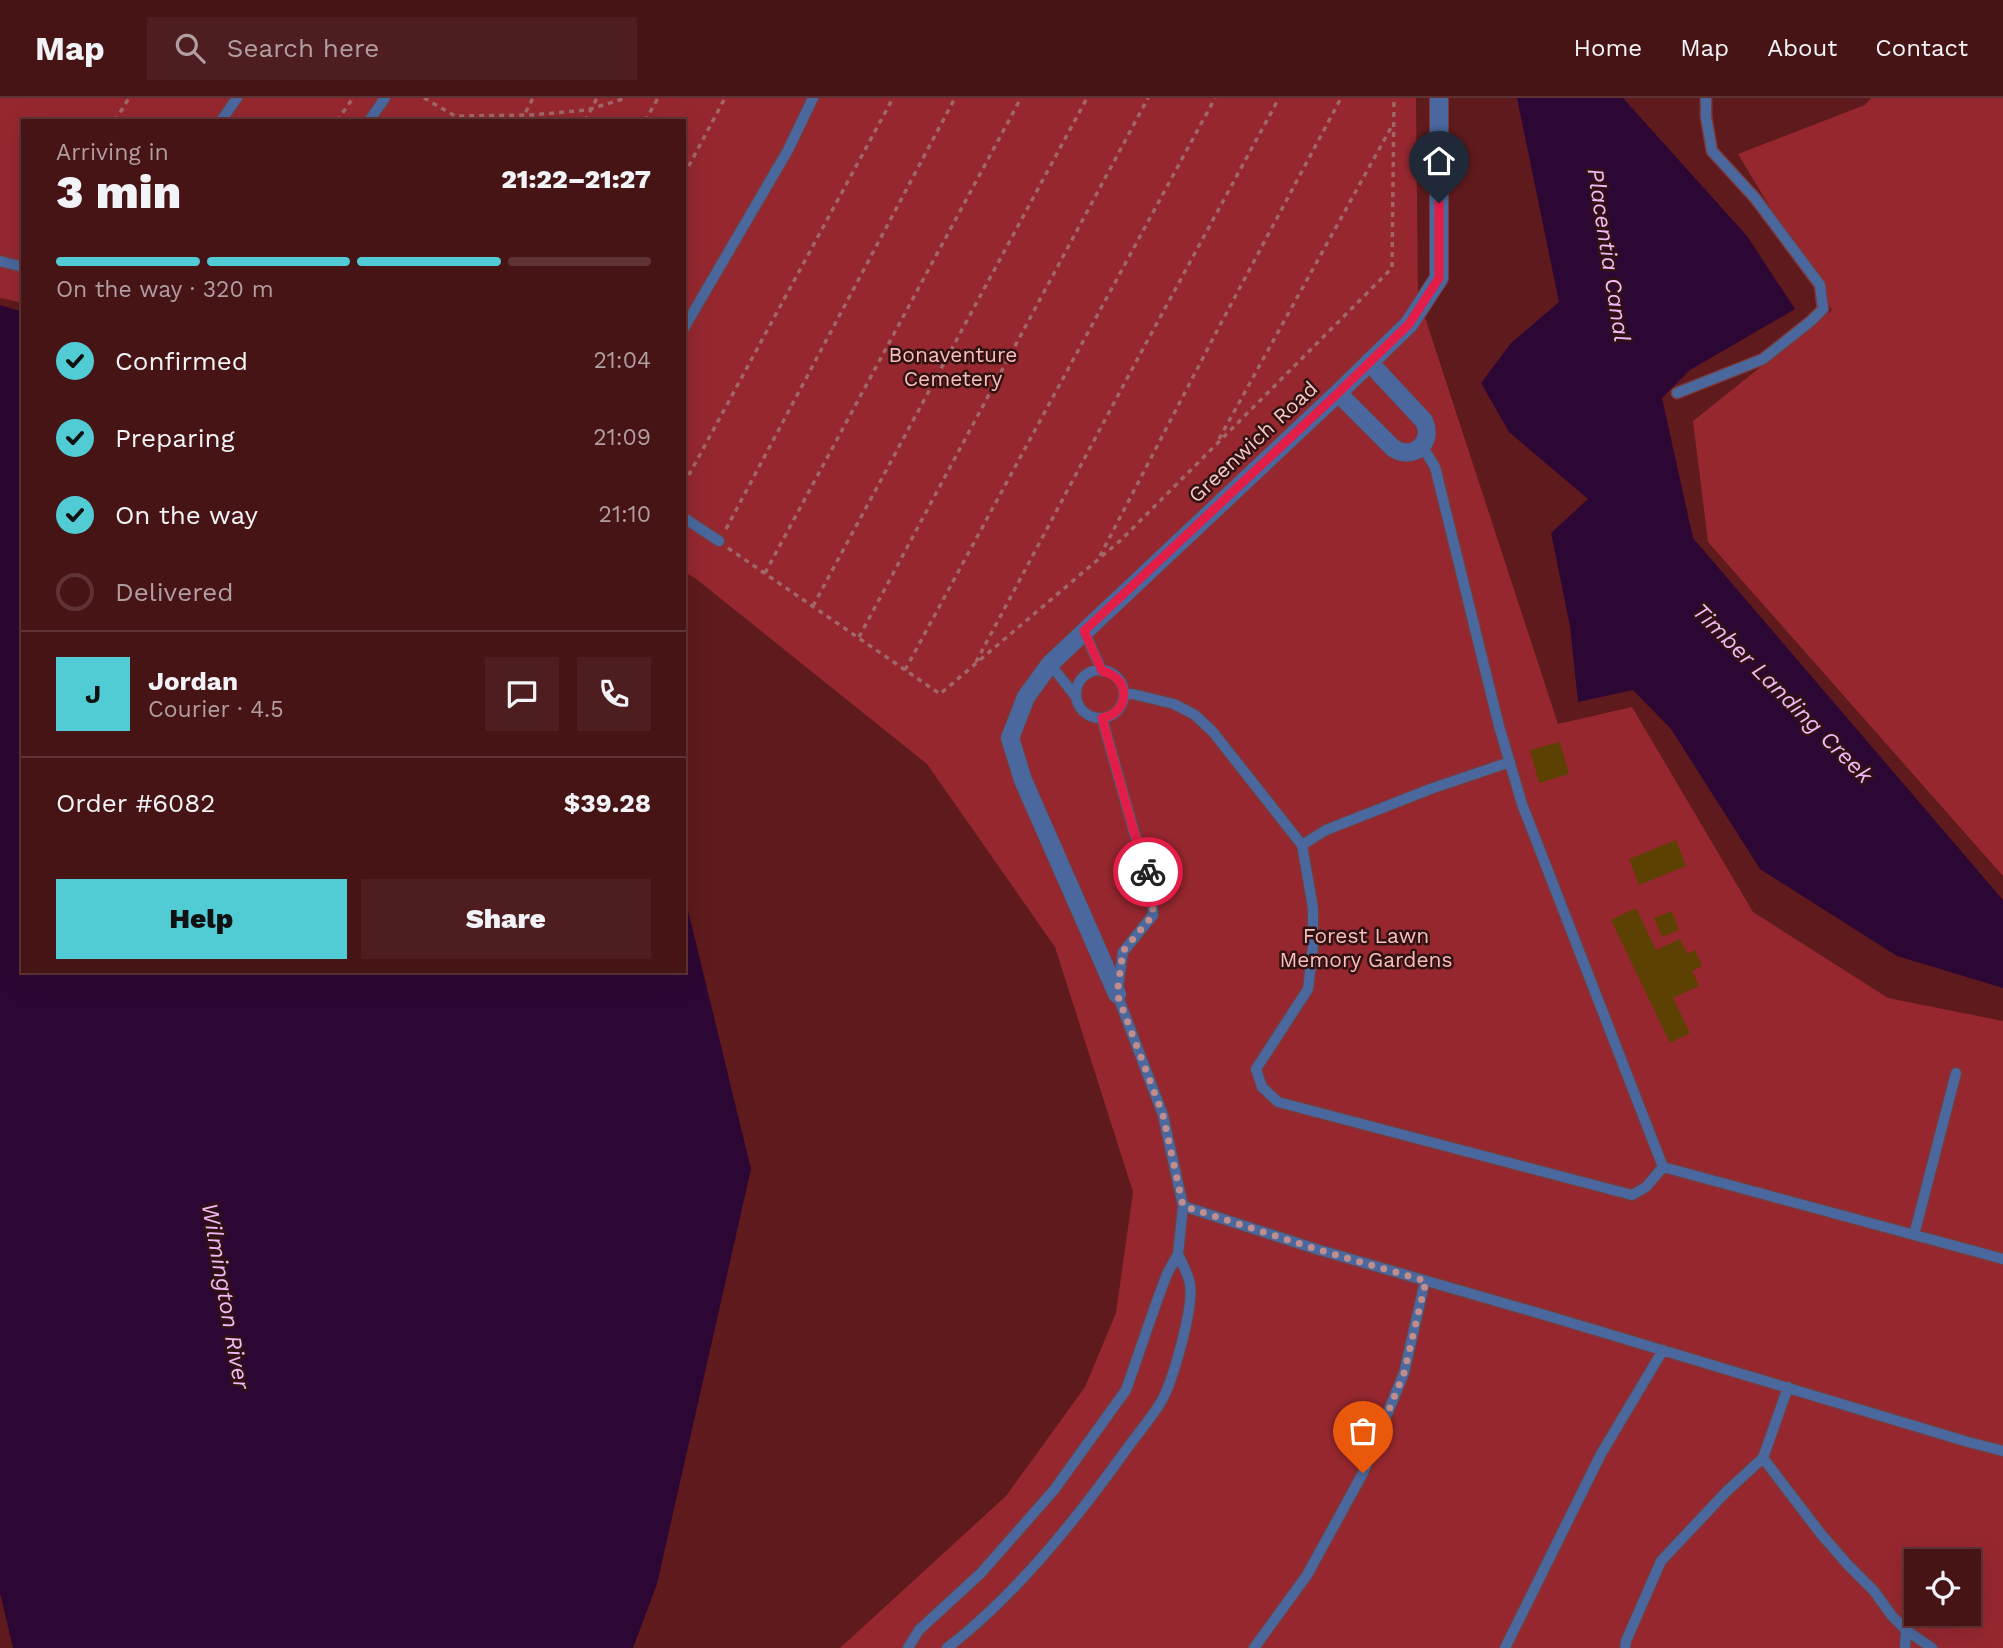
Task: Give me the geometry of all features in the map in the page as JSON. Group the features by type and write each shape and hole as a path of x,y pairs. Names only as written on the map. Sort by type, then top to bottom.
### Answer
{"street":[{"name":"Greenwich Road","path":"1117,994 1023,780 1010,738 1026,697 1050,664 1409,324 1439,278 1439,98"},
{"path":"1338,393 1393,449 1412,453 1422,446 1427,434 1424,421 1369,362"}],"lane":[{"path":"222,119 237,98"},
{"path":"370,119 385,98"},
{"path":"686,325 788,150 813,98"},
{"path":"1677,393 1763,359 1823,309 1820,285 1755,198 1712,151 1706,117 1706,98"},
{"path":"0,261 21,266"},
{"path":"1422,446 1434,467 1499,726 1522,804 1663,1167"},
{"path":"686,519 719,541"},
{"path":"1084,631 1102,671"},
{"path":"1050,664 1076,697 1080,708 1094,718 1110,716 1120,708 1124,692 1117,677 1094,671 1083,678 1076,697"},
{"path":"1124,692 1174,704 1195,715 1213,732 1302,845 1313,908 1313,946 1308,989 1255,1069 1262,1087 1278,1102 1632,1195 1646,1188 1663,1167"},
{"path":"908,1648 919,1630 981,1573 1054,1490 1126,1391 1157,1298 1178,1254 1183,1206 1163,1115 1117,994 1123,951 1153,915 1152,883 1134,832 1102,718"},
{"path":"1302,845 1326,830 1433,788 1510,762"},
{"path":"1914,1235 1956,1073"},
{"path":"1663,1167 2003,1259"},
{"path":"1183,1206 1316,1249 2003,1451"},
{"path":"947,1648 965,1635 1031,1569 1102,1483 1161,1401 1188,1321 1190,1284 1178,1254"},
{"path":"1254,1648 1307,1575 1363,1473 1404,1373 1426,1281"},
{"path":"1505,1648 1601,1454 1662,1350"},
{"path":"1625,1648 1661,1561 1726,1492 1763,1458 1788,1387"},
{"path":"1763,1458 1821,1534 1874,1591 1892,1616 1906,1630 1932,1648"},
{"path":"1905,1648 1906,1630"}],"path":[{"path":"116,119 129,98"},
{"path":"338,119 353,98"},
{"path":"424,98 461,118 524,116 592,109 626,98"},
{"path":"522,119 533,98"},
{"path":"586,119 597,98"},
{"path":"646,119 658,98"},
{"path":"686,171 725,98"},
{"path":"686,480 893,98"},
{"path":"955,98 719,541 940,694 1121,540 1392,268 1394,98"},
{"path":"765,573 1021,98"},
{"path":"813,606 1087,98"},
{"path":"859,637 1148,98"},
{"path":"905,670 1215,98"},
{"path":"975,664 1279,98"},
{"path":"1100,558 1341,98"},
{"path":"1217,444 1394,122"}],"green space":[{"path":"0,98 1416,98 1418,296 1558,724 1632,707 1753,912 1888,998 2003,1021 2003,1648 840,1648 1006,1496 1085,1387 1116,1313 1133,1192 1055,947 927,764 686,573 686,119 21,119 21,303 0,298"},
{"path":"1871,98 2003,98 2003,876 1708,542 1693,421 1832,310 1738,154 1865,105"}],"water":[{"path":"1517,98 1623,98 1747,236 1795,309 1690,370 1662,398 1693,538 2003,900 2003,988 1897,956 1760,869 1671,729 1633,690 1578,702 1570,626 1551,533 1588,499 1509,432 1481,383 1511,343 1559,302"},
{"name":"Wilmington River","path":"0,305 21,311 21,973 686,973 686,902 751,1169 657,1584 633,1648 13,1648 0,1593"}],"building":[{"path":"1560,742 1569,774 1539,783 1530,750"},
{"path":"1676,840 1686,866 1639,885 1629,859"},
{"path":"1636,908 1656,950 1680,939 1687,954 1695,950 1702,966 1692,971 1699,986 1673,998 1690,1033 1670,1043 1611,920"},
{"path":"1672,911 1679,930 1662,937 1654,918"}],"way so far":[{"path":"1148,872 1152,883 1153,915 1123,951 1117,994 1163,1115 1183,1206 1426,1281 1404,1373 1363,1473"}],"route":[{"path":"1148,872 1102,718 1114,714 1120,708 1124,696 1123,688 1114,675 1102,671 1084,631 1409,324 1439,278 1439,203"}],"water label":[{"name":"Placentia Canal","path":"1609,255"},
{"name":"Timber Landing Creek","path":"1783,693"}],"park label":[{"name":"Bonaventure Cemetery","path":"953,367"},
{"name":"Forest Lawn Memory Gardens","path":"1366,948"}]}
